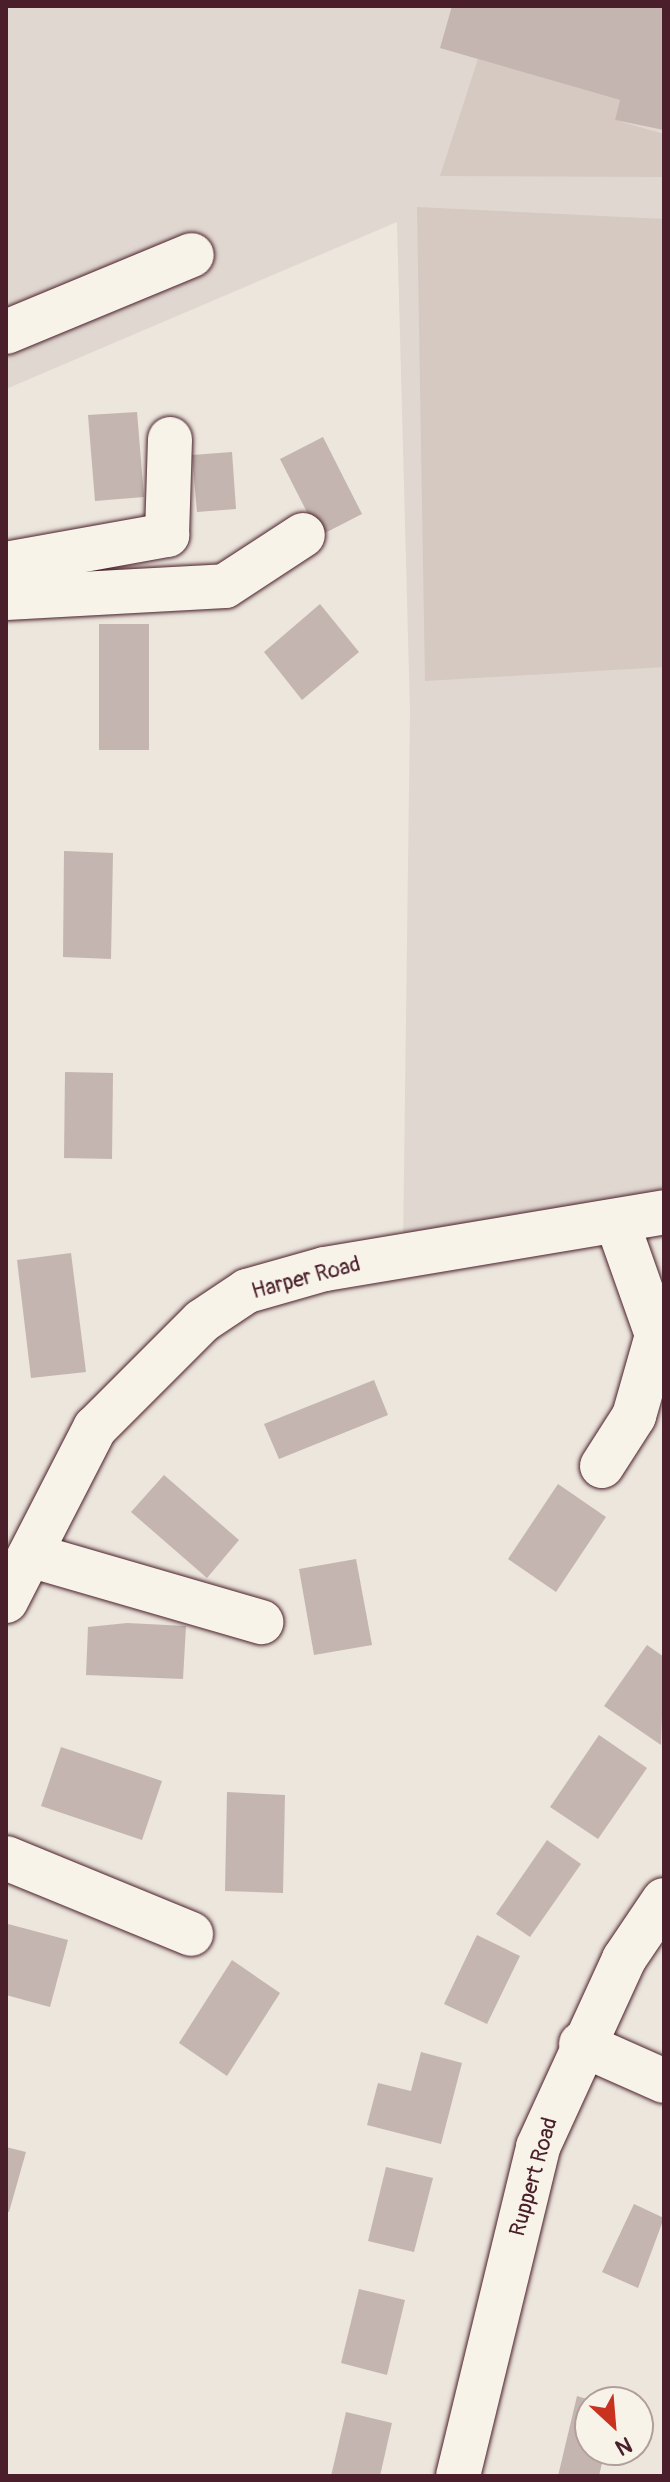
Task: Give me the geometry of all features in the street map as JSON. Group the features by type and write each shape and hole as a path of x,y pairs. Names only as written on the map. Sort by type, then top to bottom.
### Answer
{"street":[{"path":"6,332 192,255"},
{"path":"6,564 167,535 170,439"},
{"path":"6,598 225,586 303,535"},
{"name":"Harper Road","path":"6,1601 95,1428 202,1321 247,1291 356,1263 542,1230 618,1225 664,1212"},
{"path":"602,1466 634,1416 657,1335 618,1225"},
{"path":"30,1555 261,1622"},
{"path":"6,1858 191,1934"},
{"name":"Ruppert Road","path":"458,2476 538,2147 581,2044 664,1900"},
{"path":"581,2044 664,2081"}],"shaded area":[{"path":"6,6 664,6 664,1194 403,1250 410,711 397,222 6,389"},
{"path":"478,59 620,100 615,120 664,134 664,177 440,176"},
{"path":"417,207 664,219 664,667 425,681"}],"building":[{"path":"452,6 664,6 664,130 615,120 620,100 440,48"},
{"path":"137,412 144,497 95,501 88,415"},
{"path":"323,437 362,514 319,536 280,459"},
{"path":"232,452 236,509 197,512 192,455"},
{"path":"320,604 359,652 302,700 264,652"},
{"path":"99,624 149,624 149,750 99,750"},
{"path":"64,851 113,853 111,959 63,957"},
{"path":"65,1072 113,1073 112,1159 64,1158"},
{"path":"71,1253 86,1372 31,1378 17,1260"},
{"path":"374,1380 388,1415 279,1459 264,1424"},
{"path":"164,1475 239,1540 207,1578 131,1512"},
{"path":"558,1484 606,1517 556,1592 508,1559"},
{"path":"356,1559 372,1645 314,1655 299,1569"},
{"path":"127,1623 186,1626 183,1679 86,1675 88,1627"},
{"path":"647,1645 664,1657 661,1745 604,1706"},
{"path":"599,1735 647,1768 598,1839 550,1807"},
{"path":"61,1747 162,1781 142,1840 41,1806"},
{"path":"227,1792 285,1795 283,1893 225,1891"},
{"path":"547,1840 581,1864 530,1937 496,1914"},
{"path":"8,1924 68,1940 50,2007 6,1995"},
{"path":"477,1935 520,1956 487,2024 444,2004"},
{"path":"232,1960 280,1993 227,2076 179,2043"},
{"path":"421,2052 462,2063 441,2144 367,2125 378,2083 411,2091"},
{"path":"6,2147 26,2152 9,2212 6,2211"},
{"path":"386,2167 433,2178 414,2252 368,2241"},
{"path":"634,2204 664,2218 638,2288 602,2272"},
{"path":"359,2289 405,2300 387,2375 341,2363"},
{"path":"574,2409 574,2466 601,2466 599,2476 558,2476"},
{"path":"346,2412 392,2423 380,2476 331,2476"}]}
